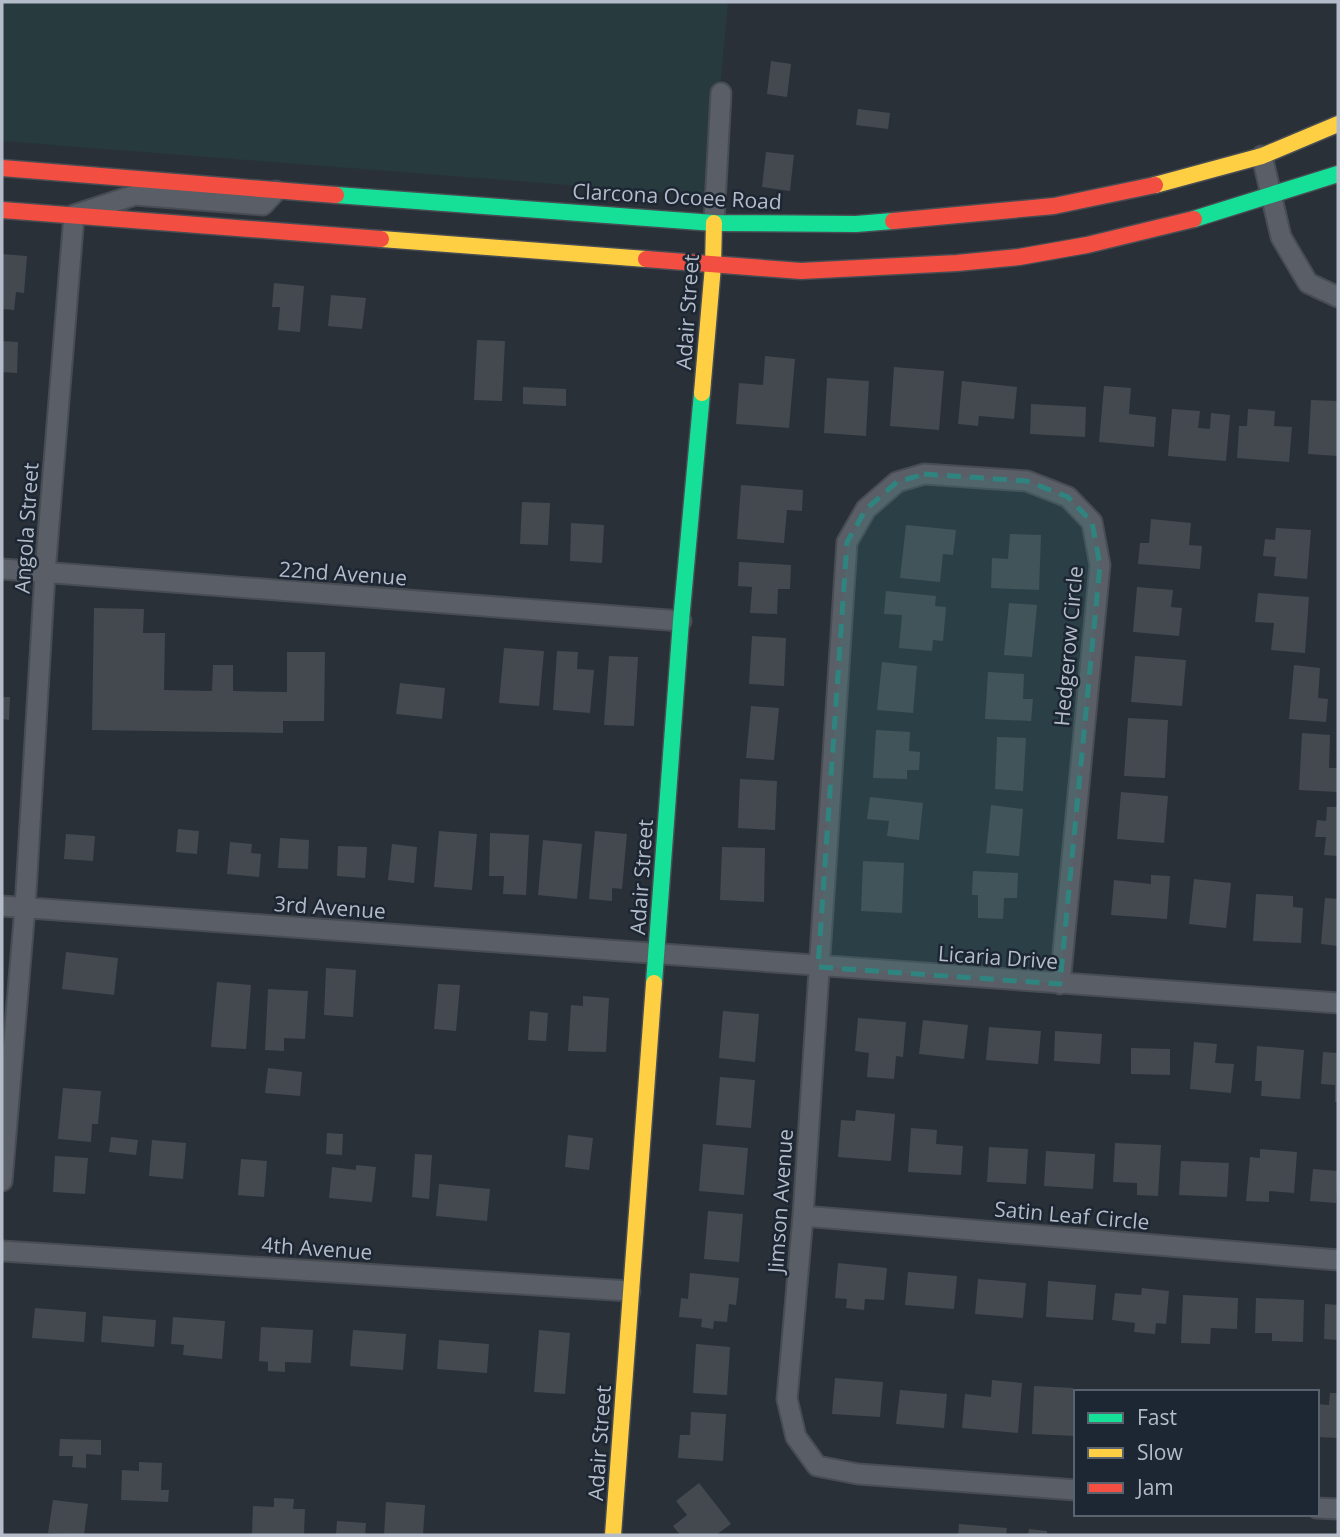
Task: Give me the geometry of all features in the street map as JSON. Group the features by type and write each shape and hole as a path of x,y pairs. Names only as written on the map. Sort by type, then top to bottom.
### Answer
{"street":[{"path":"714,223 721,93"},
{"name":"Clarcona Ocoee Road","path":"2,168 714,223 856,224 1054,206 1163,183 1262,156 1338,124"},
{"path":"1262,156 1282,237 1308,283 1338,298"},
{"path":"2,210 801,271 931,266 1051,252 1175,225 1338,174"},
{"path":"75,215 135,195 263,205 276,191"},
{"name":"Angola Street","path":"2,1181 24,908 45,573 75,215"},
{"name":"Adair Street","path":"613,1535 681,621 713,266 714,223"},
{"name":"Hedgerow Circle","path":"818,967 847,542 866,509 897,482 924,474 988,478 1027,481 1068,497 1093,522 1100,565 1060,984"},
{"name":"22nd Avenue","path":"2,569 681,621"},
{"name":"3rd Avenue","path":"2,906 656,954"},
{"name":"Licaria Drive","path":"656,954 1338,1003"},
{"name":"Jimson Avenue","path":"818,967 803,1216 787,1399 796,1437 817,1466 858,1474 1074,1490"},
{"name":"Satin Leaf Circle","path":"803,1216 1338,1260"},
{"name":"4th Avenue","path":"2,1251 630,1291"},
{"path":"1319,1508 1338,1509"}],"highlighted area":[{"path":"924,474 1027,481 1068,497 1092,522 1100,565 1060,984 818,967 847,542 866,509 897,482"}],"green space":[{"path":"2,2 728,2 710,196 2,141"}],"building":[{"path":"771,61 791,64 787,97 767,94"},
{"path":"858,109 890,113 888,129 856,125"},
{"path":"766,152 794,155 790,191 762,187"},
{"path":"2,254 27,256 24,293 16,292 14,310 2,309"},
{"path":"274,283 304,286 300,332 278,330 280,307 272,307"},
{"path":"331,295 366,298 362,329 328,326"},
{"path":"477,340 505,341 502,401 474,400"},
{"path":"2,341 18,342 17,373 2,372"},
{"path":"765,356 795,359 789,428 736,424 739,383 763,385"},
{"path":"894,367 944,371 939,430 890,426"},
{"path":"827,378 869,381 866,436 824,433"},
{"path":"962,381 1017,387 1014,419 979,416 978,426 958,424"},
{"path":"1104,386 1131,388 1129,414 1156,417 1154,447 1099,442"},
{"path":"523,387 566,389 566,406 523,404"},
{"path":"1311,400 1337,401 1338,456 1308,454"},
{"path":"1031,404 1086,407 1085,437 1030,434"},
{"path":"1172,409 1200,411 1198,428 1210,429 1211,413 1230,415 1226,461 1168,456"},
{"path":"1248,409 1275,411 1274,426 1292,427 1289,462 1237,458 1239,426 1247,426"},
{"path":"741,485 803,490 802,511 787,510 784,543 737,539"},
{"path":"522,502 550,503 548,545 520,544"},
{"path":"1151,519 1191,523 1189,545 1202,546 1200,569 1138,564 1140,543 1149,543"},
{"path":"571,523 604,525 602,563 570,561"},
{"path":"906,525 956,530 953,555 943,554 940,582 900,578"},
{"path":"1276,528 1311,530 1307,579 1274,576 1276,557 1263,556 1265,539 1275,540"},
{"path":"1010,534 1041,535 1039,590 991,588 992,558 1008,559"},
{"path":"739,562 791,565 790,589 778,589 777,614 750,613 752,587 738,586"},
{"path":"1137,587 1173,590 1171,607 1182,608 1179,636 1133,632"},
{"path":"886,591 936,596 935,606 946,607 943,641 933,640 932,651 899,648 902,615 884,614"},
{"path":"1258,593 1309,597 1305,653 1271,650 1274,623 1255,622"},
{"path":"1009,603 1037,605 1032,657 1004,655"},
{"path":"94,608 144,609 143,633 165,633 164,690 212,691 213,665 233,665 233,691 287,692 287,652 325,652 324,721 283,721 283,733 92,730"},
{"path":"752,636 786,638 784,686 749,684"},
{"path":"504,648 544,651 539,706 499,703"},
{"path":"557,651 578,652 577,669 594,670 590,713 553,710"},
{"path":"609,656 638,657 634,726 604,725"},
{"path":"1135,656 1186,660 1182,706 1131,702"},
{"path":"882,662 917,666 913,713 877,710"},
{"path":"1294,665 1320,668 1318,698 1328,699 1326,722 1289,719"},
{"path":"988,672 1024,674 1023,699 1033,699 1031,721 985,719"},
{"path":"400,683 445,688 442,719 396,714"},
{"path":"2,697 10,697 9,720 2,719"},
{"path":"751,706 779,708 774,760 746,758"},
{"path":"1128,718 1168,720 1165,778 1124,776"},
{"path":"876,730 910,732 909,751 920,752 919,770 907,770 907,779 873,778"},
{"path":"1302,733 1330,735 1329,768 1338,768 1338,792 1299,790"},
{"path":"997,737 1026,738 1023,791 995,789"},
{"path":"740,779 777,781 775,830 738,828"},
{"path":"1121,792 1168,796 1164,843 1117,839"},
{"path":"870,797 923,803 919,840 887,836 889,821 867,819"},
{"path":"991,805 1023,809 1019,856 986,853"},
{"path":"1327,807 1338,807 1338,856 1324,855 1326,837 1315,837 1317,820 1326,821"},
{"path":"178,829 199,831 197,854 176,852"},
{"path":"439,831 477,834 472,890 434,887"},
{"path":"595,831 627,834 622,889 612,888 612,901 589,899"},
{"path":"490,833 529,835 526,895 503,894 504,876 489,876"},
{"path":"66,834 95,836 93,861 64,859"},
{"path":"280,838 309,840 308,869 278,868"},
{"path":"543,840 582,844 577,899 538,895"},
{"path":"230,842 252,844 251,853 261,854 259,877 227,874"},
{"path":"392,844 417,847 414,883 388,880"},
{"path":"338,846 367,847 365,878 337,876"},
{"path":"722,847 765,848 764,902 720,900"},
{"path":"863,861 904,863 902,913 861,911"},
{"path":"973,871 1018,873 1017,898 1004,898 1003,919 978,918 978,895 972,895"},
{"path":"1151,875 1170,876 1167,919 1111,915 1114,880 1151,884"},
{"path":"1194,879 1231,883 1226,928 1189,924"},
{"path":"1256,894 1293,896 1293,907 1303,908 1301,943 1253,941"},
{"path":"1325,898 1338,899 1338,946 1321,944"},
{"path":"66,952 118,958 114,995 62,989"},
{"path":"326,968 356,970 353,1017 324,1015"},
{"path":"217,982 251,985 246,1049 211,1047"},
{"path":"438,984 460,985 456,1031 434,1029"},
{"path":"268,989 308,991 305,1039 284,1038 284,1051 265,1050"},
{"path":"583,996 609,998 606,1052 568,1051 571,1005 583,1006"},
{"path":"530,1011 548,1013 546,1041 528,1040"},
{"path":"723,1011 759,1014 755,1062 719,1058"},
{"path":"858,1018 906,1022 903,1057 896,1056 894,1079 867,1077 869,1053 855,1051"},
{"path":"923,1020 968,1025 964,1059 919,1054"},
{"path":"989,1027 1041,1031 1038,1064 986,1060"},
{"path":"1055,1031 1102,1034 1100,1064 1054,1061"},
{"path":"1194,1042 1217,1044 1215,1063 1234,1064 1231,1093 1190,1089"},
{"path":"1257,1046 1304,1050 1300,1099 1261,1096 1262,1081 1255,1081"},
{"path":"1131,1048 1170,1049 1170,1075 1131,1074"},
{"path":"1323,1052 1338,1053 1338,1102 1335,1102 1335,1085 1321,1084"},
{"path":"268,1068 302,1072 300,1096 265,1093"},
{"path":"720,1077 755,1080 751,1128 716,1125"},
{"path":"63,1088 101,1091 98,1124 92,1124 91,1142 58,1139"},
{"path":"856,1110 895,1114 891,1161 838,1157 841,1120 855,1121"},
{"path":"911,1128 937,1130 936,1144 963,1146 961,1175 908,1172"},
{"path":"327,1133 343,1134 342,1155 326,1154"},
{"path":"568,1135 593,1138 589,1170 565,1167"},
{"path":"111,1137 138,1140 136,1155 109,1152"},
{"path":"152,1140 186,1143 183,1179 149,1176"},
{"path":"1115,1143 1161,1145 1158,1196 1137,1195 1137,1183 1113,1182"},
{"path":"703,1144 748,1148 744,1195 699,1191"},
{"path":"989,1147 1028,1149 1026,1184 987,1182"},
{"path":"1260,1149 1297,1152 1294,1193 1269,1191 1269,1202 1246,1201 1250,1157 1260,1158"},
{"path":"1046,1151 1095,1154 1093,1189 1044,1186"},
{"path":"415,1154 432,1155 429,1199 412,1197"},
{"path":"55,1156 88,1158 85,1194 53,1192"},
{"path":"241,1159 267,1161 264,1197 238,1195"},
{"path":"1181,1161 1229,1163 1227,1197 1179,1195"},
{"path":"356,1165 376,1167 372,1202 329,1198 332,1167 356,1170"},
{"path":"1313,1169 1338,1171 1336,1203 1310,1201"},
{"path":"439,1184 490,1189 487,1221 436,1216"},
{"path":"708,1211 743,1214 739,1262 704,1259"},
{"path":"838,1263 887,1268 884,1300 865,1299 864,1310 846,1308 847,1299 835,1298"},
{"path":"908,1272 957,1276 954,1309 905,1305"},
{"path":"690,1273 739,1278 736,1305 729,1304 727,1322 714,1321 713,1329 701,1327 702,1319 679,1317 681,1298 688,1299"},
{"path":"978,1279 1026,1283 1023,1318 975,1314"},
{"path":"1048,1281 1096,1285 1093,1320 1046,1317"},
{"path":"1142,1288 1169,1291 1166,1324 1156,1323 1155,1334 1134,1332 1135,1323 1112,1320 1115,1293 1141,1295"},
{"path":"1183,1295 1238,1298 1237,1329 1211,1328 1210,1344 1181,1343"},
{"path":"1256,1298 1304,1300 1303,1342 1272,1341 1272,1333 1255,1333"},
{"path":"1325,1304 1338,1305 1338,1340 1324,1339"},
{"path":"35,1308 86,1312 84,1342 32,1338"},
{"path":"103,1316 156,1320 154,1347 101,1342"},
{"path":"173,1317 225,1321 222,1359 183,1355 184,1345 171,1344"},
{"path":"261,1327 313,1330 311,1363 285,1362 285,1372 268,1371 268,1362 259,1361"},
{"path":"353,1330 406,1334 403,1370 350,1366"},
{"path":"539,1330 570,1333 565,1394 534,1392"},
{"path":"439,1340 489,1344 487,1373 437,1369"},
{"path":"696,1344 730,1347 727,1395 693,1393"},
{"path":"835,1378 883,1382 880,1417 832,1414"},
{"path":"992,1380 1022,1383 1018,1433 962,1428 965,1394 991,1397"},
{"path":"1034,1386 1073,1388 1074,1436 1032,1434"},
{"path":"900,1390 947,1394 944,1428 896,1424"},
{"path":"1330,1393 1338,1393 1338,1438 1319,1437 1319,1404 1329,1405"},
{"path":"691,1412 726,1414 723,1461 678,1458 680,1435 690,1435"},
{"path":"60,1439 101,1440 101,1455 86,1454 86,1468 72,1467 73,1456 59,1456"},
{"path":"139,1462 162,1463 161,1490 169,1490 168,1502 121,1500 122,1470 139,1471"},
{"path":"699,1483 731,1524 716,1535 680,1535 673,1526 687,1515 676,1501"},
{"path":"274,1498 294,1499 293,1509 305,1509 304,1535 252,1535 253,1506 274,1507"},
{"path":"53,1500 88,1504 84,1535 48,1533"},
{"path":"386,1502 425,1505 423,1535 384,1535"},
{"path":"337,1521 366,1523 365,1535 336,1535"},
{"path":"959,1524 1007,1528 1006,1535 958,1535"},
{"path":"1029,1529 1047,1531 1047,1535 1028,1535"}],"traffic: fast":[{"path":"1194,219 1338,174"},
{"path":"336,195 714,223 856,224 893,221"},
{"path":"654,983 681,621 702,393"}],"traffic: slow":[{"path":"1155,185 1262,156 1338,124"},
{"path":"702,393 714,223"},
{"path":"381,239 646,259"},
{"path":"613,1535 654,983"}],"traffic: jam":[{"path":"2,168 336,195"},
{"path":"893,221 1054,206 1155,185"},
{"path":"2,210 381,239"},
{"path":"646,259 801,271 957,263 1019,257 1087,245 1194,219"}]}
